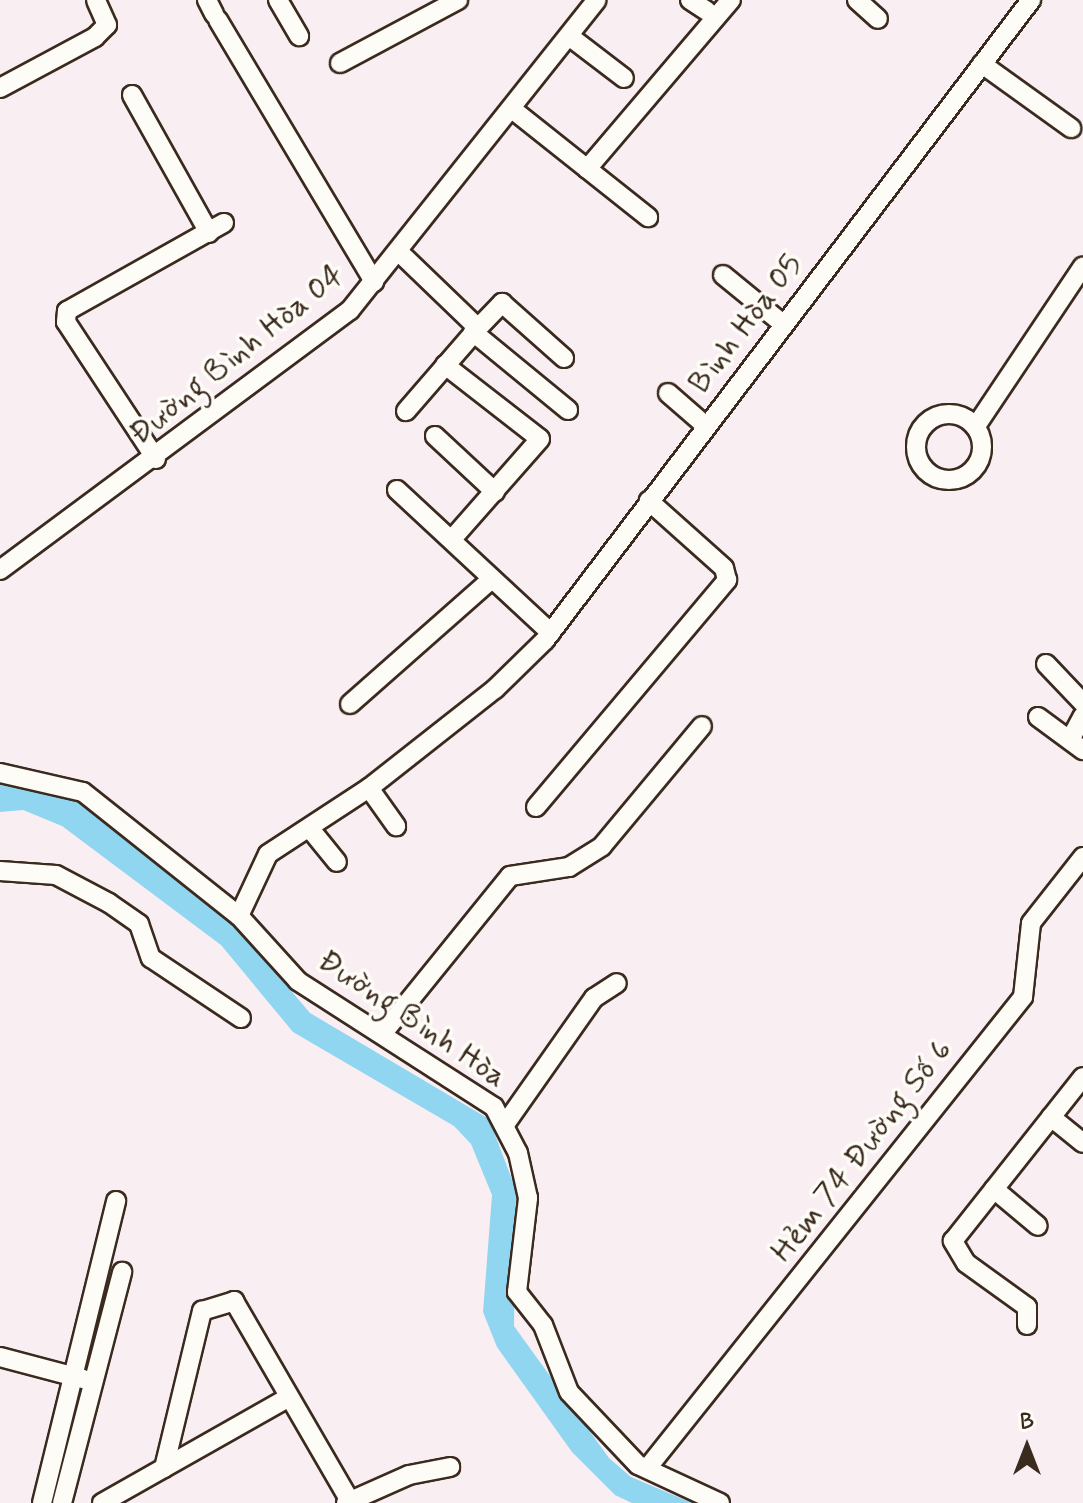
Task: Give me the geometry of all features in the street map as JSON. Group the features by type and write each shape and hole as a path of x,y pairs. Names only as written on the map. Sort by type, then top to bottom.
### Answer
{"street":[{"path":"0,88 104,30 96,0"},
{"path":"278,0 299,36"},
{"path":"340,63 458,0"},
{"name":"Đường Bình Hòa 04","path":"0,570 156,459 350,310 597,0"},
{"path":"690,0 707,11"},
{"path":"587,169 731,0"},
{"path":"857,0 878,19"},
{"name":"Bình Hòa 05","path":"369,788 505,680 551,633 1031,0"},
{"path":"213,12 374,282"},
{"path":"569,36 624,78"},
{"path":"982,64 1071,128"},
{"path":"132,95 217,228 67,311 66,322 156,459"},
{"path":"512,109 648,217"},
{"path":"399,252 476,330 568,410"},
{"path":"976,426 1083,266"},
{"path":"723,275 783,324"},
{"path":"406,411 502,303 564,358"},
{"path":"445,365 540,439 454,537"},
{"path":"668,393 706,426"},
{"path":"435,436 495,492"},
{"path":"397,490 454,537 492,579 551,633"},
{"path":"536,807 727,580 724,568 649,501"},
{"path":"350,704 492,579"},
{"path":"1046,664 1083,703"},
{"path":"1038,717 1076,745 1083,716"},
{"path":"383,1033 510,876 569,867 602,846 702,726"},
{"name":"Đường Bình Hòa","path":"0,773 83,792 239,916 298,981 494,1107 506,1123 528,1198 517,1292 543,1325 586,1418 649,1466 720,1503"},
{"path":"239,916 268,854 311,830 369,788 396,826"},
{"path":"311,830 337,862"},
{"name":"Hẻm 74 Đường Số 6","path":"649,1466 1023,997 1031,923 1083,857"},
{"path":"0,871 56,875 109,903 139,924 151,958 241,1018"},
{"path":"506,1123 594,998 617,983"},
{"path":"1027,1325 1027,1307 966,1263 953,1241 1083,1077"},
{"path":"1051,1117 1083,1143"},
{"path":"994,1189 1038,1226"},
{"path":"42,1503 116,1201"},
{"path":"62,1503 122,1272"},
{"path":"164,1468 202,1311 234,1301 349,1502 409,1475 450,1467"},
{"path":"0,1357 94,1381"},
{"path":"102,1503 289,1397"}],"water":[{"path":"0,781 81,798 235,925 310,1013 489,1119 516,1190 514,1326 609,1458 631,1477 692,1503 632,1503 615,1495 572,1452 497,1347 483,1312 492,1195 471,1144 454,1126 293,1032 221,945 62,826 23,810 0,812"}]}
